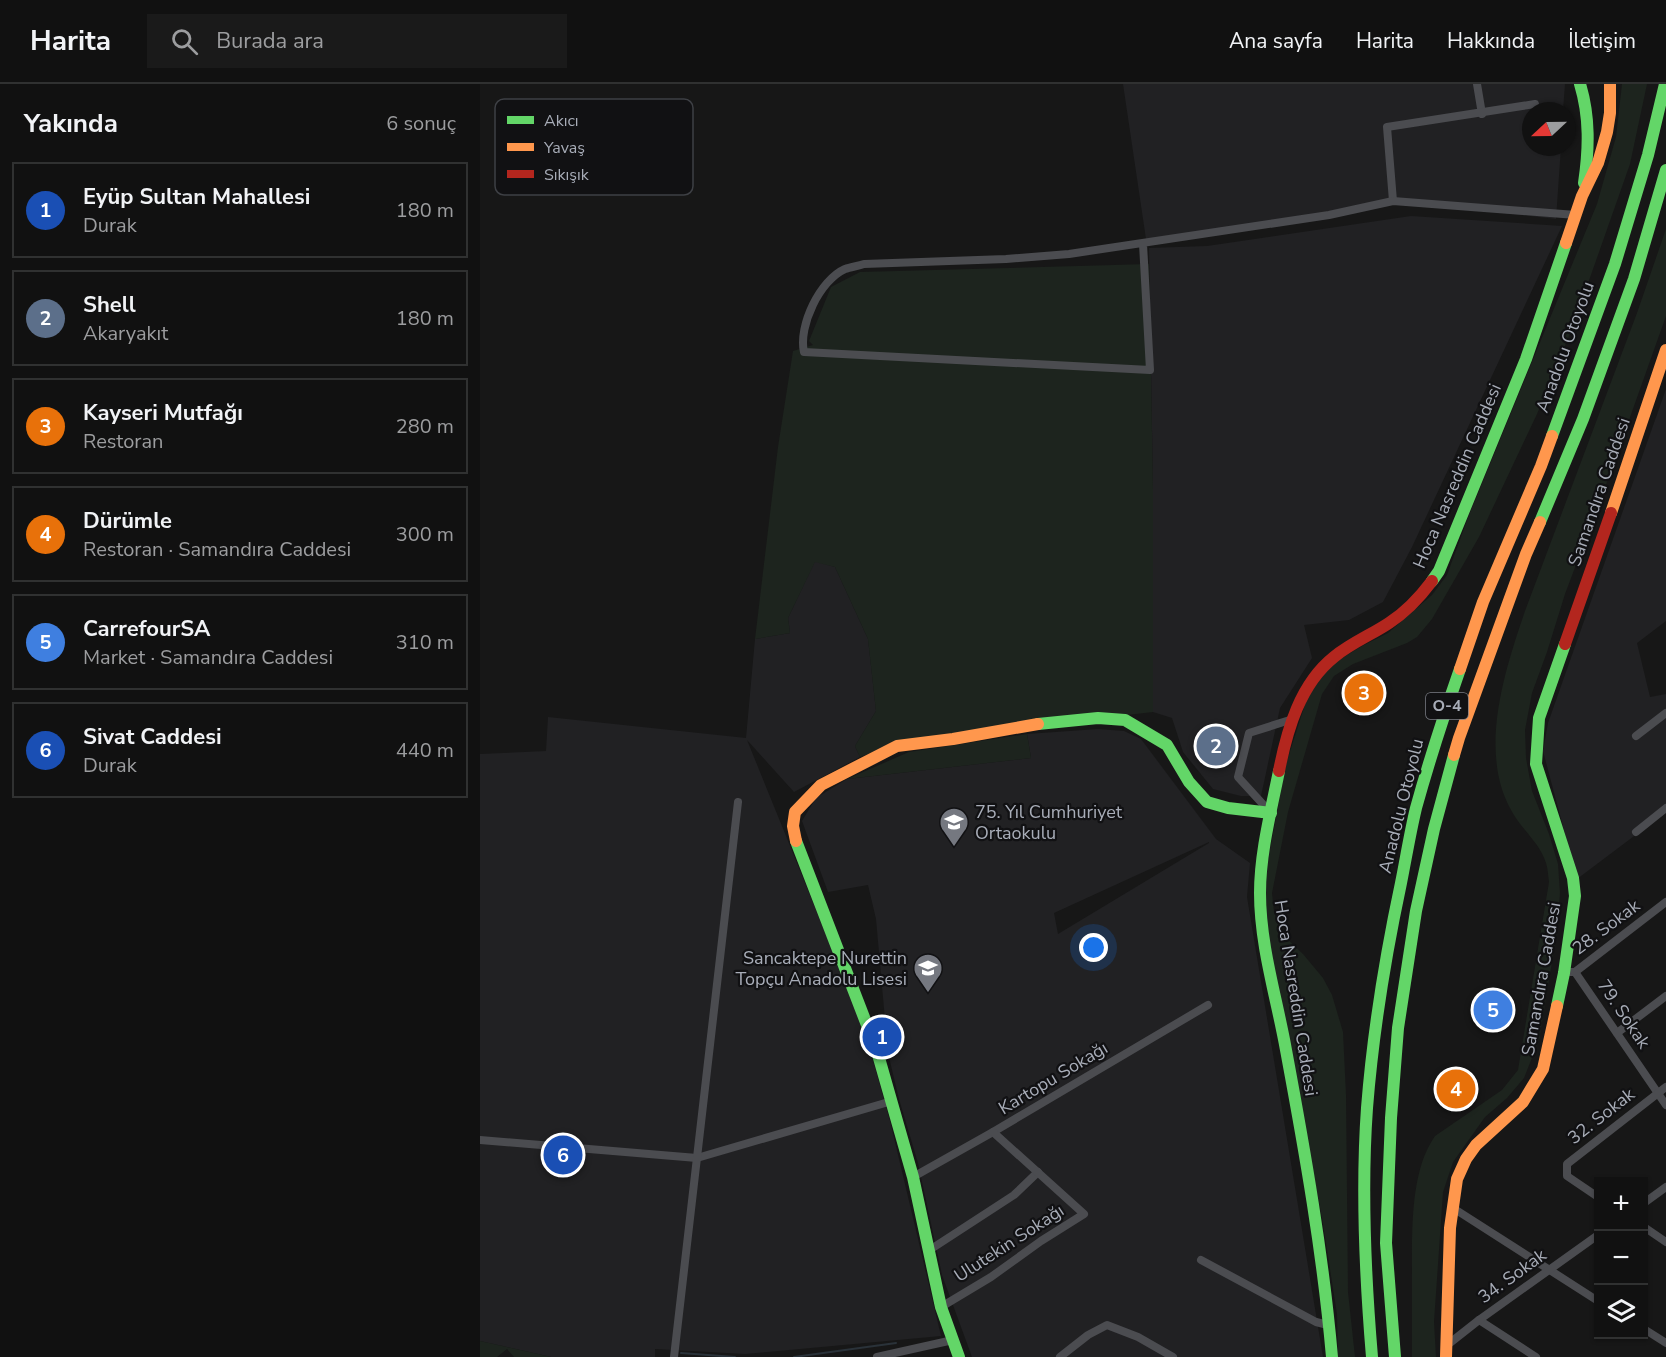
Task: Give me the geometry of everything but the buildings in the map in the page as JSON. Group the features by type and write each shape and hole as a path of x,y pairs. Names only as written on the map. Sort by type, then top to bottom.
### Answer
{"main road":[{"path":"1580,84 1587,108 1589,131 1588,158 1582,196"},
{"path":"1582,196 1598,163 1607,132 1610,113 1610,84"},
{"name":"Anadolu Otoyolu","path":"1372,1357 1364,1214 1367,1109 1376,1022 1389,940 1416,809 1440,728 1483,602 1518,515 1541,466 1615,264 1648,155 1665,84"},
{"name":"Anadolu Otoyolu","path":"1395,1357 1386,1243 1391,1118 1398,1028 1416,911 1431,841 1459,738 1526,554 1583,419 1634,279 1666,170"},
{"name":"Hoca Nasreddin Caddesi","path":"1332,1357 1330,1323 1300,1132 1265,938 1260,896 1263,858 1287,737 1309,686 1324,664 1342,650 1398,616 1426,590 1439,571 1526,359 1582,196"},
{"name":"Samandıra Caddesi","path":"1445,1352 1450,1228 1457,1179 1466,1159 1476,1146 1523,1102 1543,1069 1569,972 1575,896 1573,878 1536,764 1539,718 1666,350"},
{"path":"959,1357 941,1307 913,1177 892,1101 870,1032 794,832 793,816 796,808 821,785 897,746 953,739 1026,725 1098,718 1125,720 1167,745 1189,782 1207,802 1228,808 1271,813"}],"street":[{"path":"1477,84 1482,114"},
{"path":"1393,201 1387,127 1522,106"},
{"path":"1143,244 1150,370 804,352 802,342 806,322 816,299 830,280 844,269 864,264 1006,259 1069,254 1329,215 1393,201 1576,215"},
{"path":"1636,736 1666,713"},
{"path":"1271,813 1239,777 1249,733 1293,719"},
{"path":"674,1357 738,802"},
{"path":"1636,832 1666,808"},
{"name":"28. Sokak","path":"1569,972 1666,902"},
{"name":"79. Sokak","path":"1569,972 1617,1033 1666,1105"},
{"path":"1617,1033 1666,996"},
{"name":"Kartopu Sokağı","path":"913,1177 1208,1005"},
{"name":"32. Sokak","path":"1594,1194 1567,1176 1567,1164 1666,1087"},
{"path":"480,1140 697,1158 892,1101"},
{"name":"Ulutekin Sokağı","path":"941,1307 991,1277 1084,1214 993,1132"},
{"path":"928,1251 1014,1195 1038,1172"},
{"path":"1648,1200 1666,1187"},
{"path":"1453,1208 1594,1298"},
{"path":"1648,1230 1666,1242"},
{"name":"34. Sokak","path":"1445,1352 1479,1320 1594,1239"},
{"path":"1201,1260 1316,1322 1330,1323"},
{"path":"1479,1320 1536,1357"},
{"path":"1060,1357 1088,1335 1107,1325 1138,1337 1173,1357"},
{"path":"1648,1332 1666,1343"},
{"path":"877,1357 953,1340"},
{"path":"923,1357 924,1347"}],"shaded area":[{"path":"1123,84 1565,84 1564,102 1522,102 1522,156 1560,156 1556,219 1409,202 1146,239"},
{"path":"1622,84 1647,84 1630,164 1573,326 1537,414 1479,537 1432,619 1417,637 1407,643 1353,664 1334,676 1322,694 1288,812 1272,893 1274,912 1283,935 1323,978 1332,995 1343,1032 1348,1292 1355,1357 1338,1357 1337,1314 1322,1218 1269,941 1265,897 1268,860 1286,764 1307,698 1324,674 1337,661 1388,633 1432,595 1447,575 1469,515 1597,204 1616,137"},
{"path":"1411,216 1562,226 1412,547 1383,602 1349,620 1304,625 1312,658 1280,708 1261,796 1241,796 1213,789 1183,752 1172,718 1153,712 1153,489 1149,248 1207,246"},
{"path":"1666,229 1666,316 1565,594 1532,693 1525,730 1526,758 1532,791 1558,864 1560,893 1557,932 1539,1040 1524,1078 1507,1098 1485,1117 1453,1162 1443,1192 1434,1322 1436,1357 1412,1357 1413,1221 1421,1166 1435,1136 1502,1090 1518,1070 1549,882 1547,865 1543,856 1515,817 1501,787 1496,762 1496,737 1503,684 1525,611 1637,313"},
{"path":"1149,264 1153,489 1153,712 908,740 860,757 855,746 876,711 868,639 835,567 815,562 788,618 790,633 755,639 778,447 793,351 813,345 809,341 831,287 860,272"},
{"path":"1666,389 1666,621 1637,643 1650,697 1666,694 1666,812 1577,879 1543,751 1548,723"},
{"path":"815,561 835,567 868,639 876,711 855,746 860,757 794,792 747,740 864,1028 890,1121 941,1336 745,1354 655,1349 655,1357 551,1357 480,1341 480,754 546,751 548,717 746,738 755,639 790,633 788,618"},
{"path":"1098,729 1124,731 1141,739 1216,839 1250,863 1247,897 1323,1357 972,1357 942,1275 918,1163 888,1053 876,919 868,885 828,892 802,821 816,798 847,779 1031,758 1027,734","holes":["1209,843 1058,934 1054,913"]},
{"path":"1027,734 1031,758 847,779 909,752"},
{"path":"480,1341 551,1357 514,1357 507,1349 497,1357 480,1357"}],"waterway":[{"path":"794,1357 896,1343"},
{"path":"681,1353 735,1357"}],"traffic: fast":[{"path":"1580,84 1586,109 1588,133 1584,183"},
{"path":"1552,436 1615,264 1648,155 1665,84"},
{"path":"1540,522 1583,419 1634,279 1666,170"},
{"path":"1432,581 1439,571 1526,359 1566,243"},
{"path":"1557,1006 1575,896 1573,878 1536,764 1539,718 1565,644"},
{"path":"1372,1357 1366,1264 1364,1170 1367,1108 1376,1023 1416,808 1460,669"},
{"path":"1038,724 1098,718 1125,720 1167,745 1189,782 1207,802 1228,808 1271,813"},
{"path":"1395,1357 1386,1243 1391,1118 1398,1028 1416,911 1434,829 1454,755"},
{"path":"1279,771 1262,863 1261,913 1266,953 1313,1203 1332,1357"},
{"path":"796,841 877,1051 913,1177 941,1307 959,1357"}],"traffic: slow":[{"path":"1566,243 1582,196 1598,163 1607,132 1610,113 1610,84"},
{"path":"1611,513 1666,350"},
{"path":"1460,669 1483,602 1552,436"},
{"path":"1454,755 1526,554 1540,522"},
{"path":"796,841 793,826 795,812 821,785 897,746 1038,724"},
{"path":"1446,1357 1450,1228 1457,1179 1466,1159 1476,1145 1523,1102 1543,1069 1557,1006"}],"traffic: jam":[{"path":"1565,644 1611,513"},
{"path":"1279,771 1291,724 1312,680 1334,657 1401,614 1432,581"}],"place":[{"name":"Kayseri Mutfağı","path":"1364,693"},
{"name":"Shell","path":"1216,746"},
{"name":"75. Yıl Cumhuriyet Ortaokulu","path":"954,848"},
{"name":"Sancaktepe Nurettin Topçu Anadolu Lisesi","path":"928,994"},
{"name":"CarrefourSA","path":"1493,1010"},
{"name":"Eyüp Sultan Mahallesi","path":"882,1037"},
{"name":"Dürümle","path":"1456,1089"},
{"name":"Sivat Caddesi","path":"563,1155"}]}
